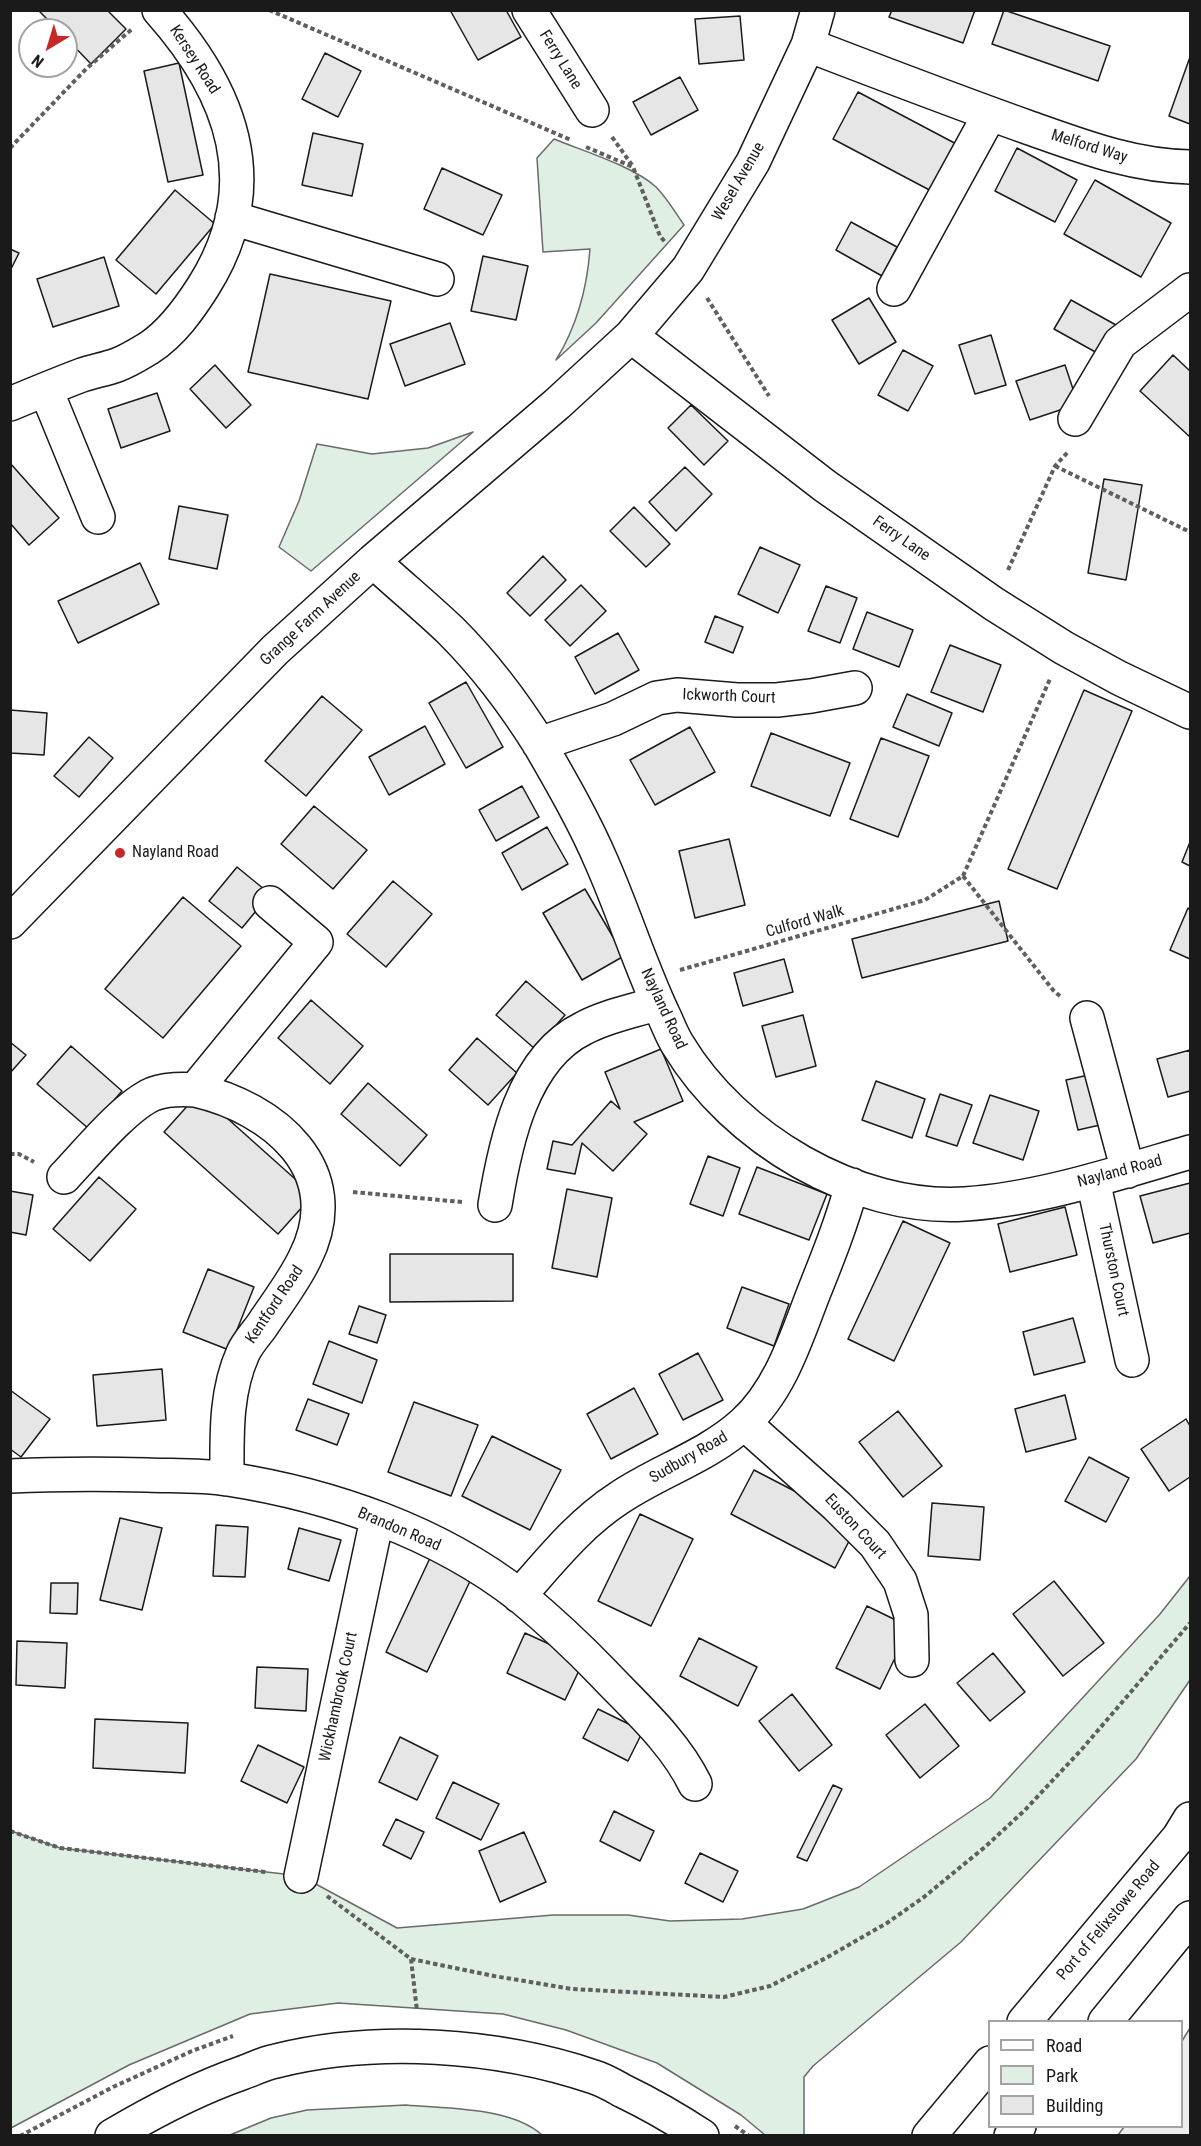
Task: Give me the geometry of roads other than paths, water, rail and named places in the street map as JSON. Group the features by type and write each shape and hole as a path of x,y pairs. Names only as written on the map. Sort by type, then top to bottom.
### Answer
{"main road":[{"name":"Ferry Lane","path":"529,10 592,110"},
{"name":"Wesel Avenue","path":"631,336 688,269 753,162 808,45 818,10"},
{"name":"Kersey Road","path":"10,404 85,374 118,365 151,346 173,327 191,305 223,250 232,218 237,186 236,152 227,116 211,81 167,19"},
{"name":"Melford Way","path":"808,45 990,114 1110,156 1162,167 1191,167"},
{"path":"894,289 990,114"},
{"path":"232,218 437,279"},
{"path":"1075,419 1120,344 1191,290"},
{"name":"Ferry Lane","path":"631,336 825,486 994,604 1064,648 1119,678 1191,712"},
{"name":"Grange Farm Avenue","path":"12,916 275,650 373,561 557,404 631,336"},
{"path":"46,390 98,517"},
{"name":"Nayland Road","path":"373,561 452,632 508,697 539,744 602,862 652,991 677,1045 705,1083 760,1136 821,1173 889,1197 925,1203 964,1204 1007,1198 1128,1171 1191,1152"},
{"name":"Ickworth Court","path":"539,744 603,723 657,698 677,695 737,700 777,700 855,688"},
{"path":"195,1090 316,942 270,903"},
{"path":"495,1205 511,1126 526,1090 541,1067 560,1044 584,1028 652,991"},
{"path":"1086,1018 1128,1171"},
{"name":"Kentford Road","path":"64,1177 130,1109 152,1095 175,1089 195,1090 220,1096 246,1107 278,1128 296,1145 309,1167 318,1207 317,1229 306,1257 290,1285 244,1351 234,1376 227,1418 227,1479"},
{"name":"Thurston Court","path":"1093,1179 1132,1360"},
{"name":"Sudbury Road","path":"519,1596 585,1523 620,1497 725,1439 744,1423 772,1389 790,1352 844,1216 852,1185"},
{"name":"Euston Court","path":"744,1423 837,1506 875,1544 900,1581 908,1604 911,1615 912,1660"},
{"name":"Brandon Road","path":"10,1476 80,1474 227,1479 334,1503 416,1534 455,1554 519,1596 580,1649 664,1737 685,1762 695,1784"},
{"name":"Wickhambrook Court","path":"301,1876 377,1519"},
{"name":"Port of Felixstowe Road","path":"1026,2020 1179,1837 1191,1819"},
{"path":"1107,2020 1191,1918"},
{"path":"112,2136 208,2085 276,2061 350,2049 422,2046 483,2051 531,2060 596,2077 665,2111 702,2136"},
{"path":"929,2136 988,2065"}],"place":[{"name":"Nayland Road","path":"120,853"}]}
